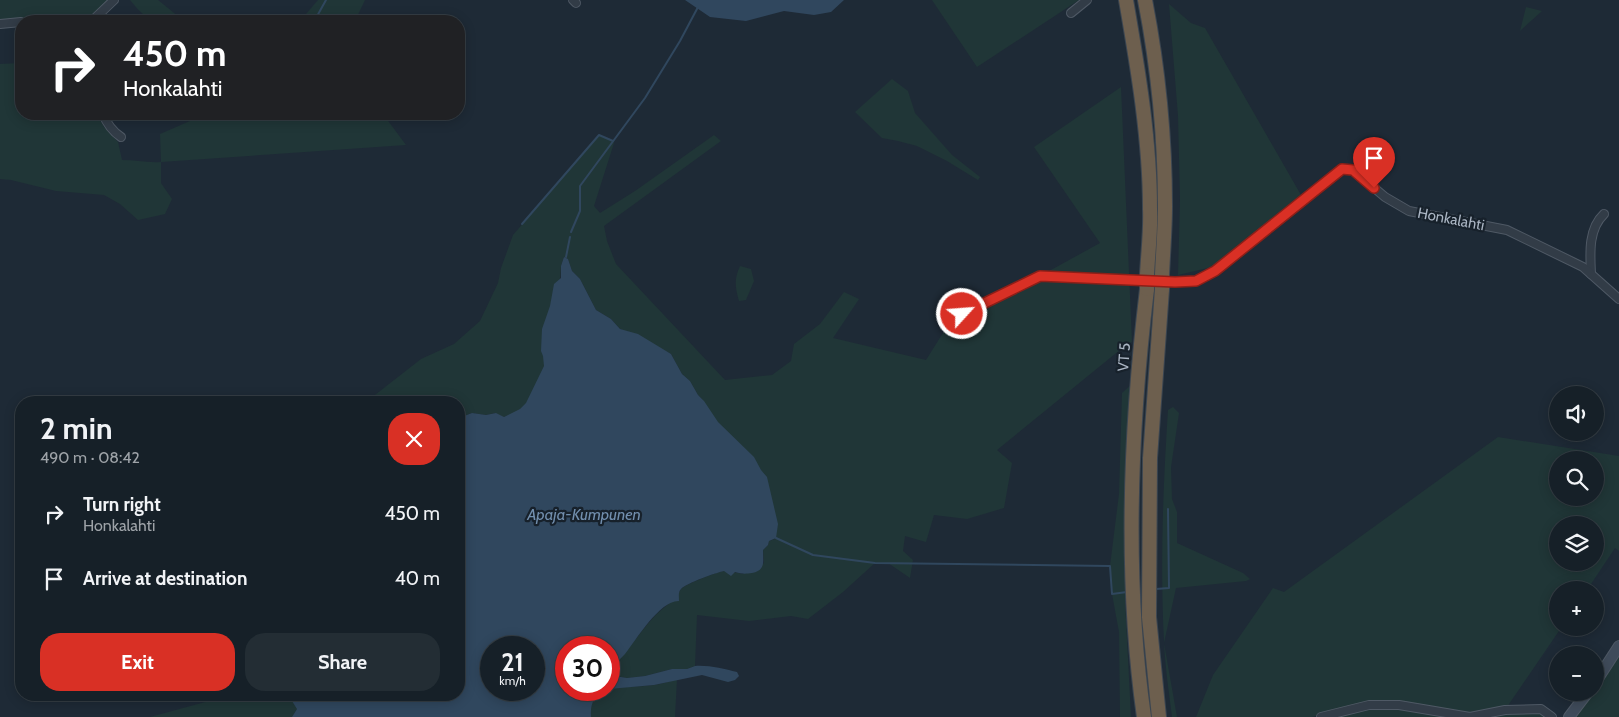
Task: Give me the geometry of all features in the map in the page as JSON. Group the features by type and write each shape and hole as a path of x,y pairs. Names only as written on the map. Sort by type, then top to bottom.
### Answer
{"highway":[{"name":"VT 5","path":"1126,0 1136,58 1146,147 1150,210 1147,289 1133,457 1132,536 1134,600 1144,717"},
{"path":"1145,0 1153,42 1163,142 1165,207 1162,289 1150,458 1149,617 1158,717"}],"street":[{"path":"98,15 114,0"},
{"path":"1071,13 1087,0"},
{"path":"0,24 15,23"},
{"path":"105,120 115,133 121,137"},
{"name":"Honkalahti","path":"962,314 1040,276 1136,281 1196,281 1215,271 1342,169 1353,170 1385,197 1410,211 1507,230 1583,267 1619,299"},
{"path":"1591,274 1592,233 1604,214"},
{"path":"1604,669 1619,646"},
{"path":"1569,717 1581,701"},
{"path":"1321,717 1369,705 1399,705 1470,717 1506,710 1541,709 1552,717"}],"green space":[{"path":"0,0 114,0 93,15 15,15 15,22 0,24"},
{"path":"130,0 158,0 177,15 144,15"},
{"path":"318,0 365,0 358,15 306,14"},
{"path":"932,0 1079,0 977,67"},
{"path":"1169,4 1191,23 1205,28 1301,195 1212,267 1178,275 1180,200 1178,116"},
{"path":"1526,7 1542,11 1520,31"},
{"path":"15,63 15,120 100,120 118,142 122,160 161,162 161,183 172,199 165,214 138,220 120,204 104,195 56,191 0,179 0,64"},
{"path":"892,79 908,91 915,113 952,155 980,177 978,180 947,161 917,146 882,138 855,112"},
{"path":"1121,87 1132,342 997,450 1012,463 1004,508 967,519 934,515 926,542 905,536 903,551 913,560 910,578 888,563 875,563 843,592 808,619 791,616 749,621 697,615 695,666 687,669 672,669 645,676 627,678 620,677 620,658 649,622 673,600 681,589 695,581 720,572 727,571 743,574 764,563 763,550 769,541 775,539 702,399 690,381 682,374 671,354 620,329 611,319 596,310 580,279 572,271 568,259 564,257 561,266 555,345 530,407 504,417 495,413 486,415 472,413 465,416 465,396 374,396 421,359 454,344 480,321 498,283 501,268 513,235 599,135 614,143 594,206 600,213 635,191 714,135 721,141 604,226 607,241 616,264 725,380 772,375 791,361 794,344 820,324 844,292 859,299 833,338 926,360 953,317 1040,276 1100,243 1034,147"},
{"path":"192,120 387,120 406,145 161,162 160,134"},
{"path":"740,266 751,269 754,281 746,300 739,301 736,283"},
{"path":"1131,385 1125,498 1125,600 1131,717 1120,717 1119,632 1112,594 1110,566 1119,494 1122,393"},
{"path":"1173,407 1179,413 1171,467 1172,499 1177,512 1177,543 1243,573 1250,579 1246,581 1176,588 1164,643 1162,583 1163,497 1168,410"},
{"path":"1498,437 1587,451 1549,451 1549,506 1604,506 1604,454 1619,456 1619,551 1615,548 1604,564 1604,516 1549,516 1549,571 1600,571 1593,581 1549,581 1549,636 1556,636 1507,707 1471,714 1394,700 1368,703 1312,717 1196,717 1213,675 1273,588 1284,592"},
{"path":"1164,644 1177,717 1172,717"},
{"path":"1619,646 1619,717 1569,717 1582,701 1604,701 1604,669"},
{"path":"677,679 675,717 591,717 594,701 620,701 620,688 657,685"},
{"path":"209,701 302,701 292,717 150,717"},
{"path":"1369,705 1399,705 1470,717 1323,717"},
{"path":"1541,709 1552,717 1470,717"}],"water":[{"path":"685,0 844,0 831,12 814,15 784,11 746,21 710,17"},
{"name":"Apaja-Kumpunen","path":"564,257 568,259 572,271 580,279 596,310 611,319 620,329 638,334 671,354 682,374 690,381 718,422 754,457 767,477 778,524 776,538 769,541 763,550 762,568 752,573 735,572 731,576 724,571 701,578 684,587 679,591 679,601 672,602 656,614 620,659 620,636 555,636 555,701 594,701 591,708 591,717 292,717 297,709 292,701 465,701 465,416 472,413 486,415 496,413 504,417 520,409 526,403 544,366 541,351 542,329 550,306 554,284 561,278 561,266"},
{"path":"695,666 711,667 737,672 739,676 735,680 728,682 702,675 654,685 620,688 620,677 645,676 672,669 687,669"}],"waterway":[{"path":"318,15 326,0"},
{"path":"571,232 580,211 580,186 645,98 680,41 698,7"},
{"path":"522,224 599,135 613,141"},
{"path":"566,257 570,237"},
{"path":"1156,589 1169,588 1168,509"},
{"path":"776,538 813,555 875,563 1110,566 1112,594 1127,592"}],"route":[{"path":"962,314 1040,276 1136,281 1196,281 1215,271 1342,169 1353,170 1374,188"}]}
